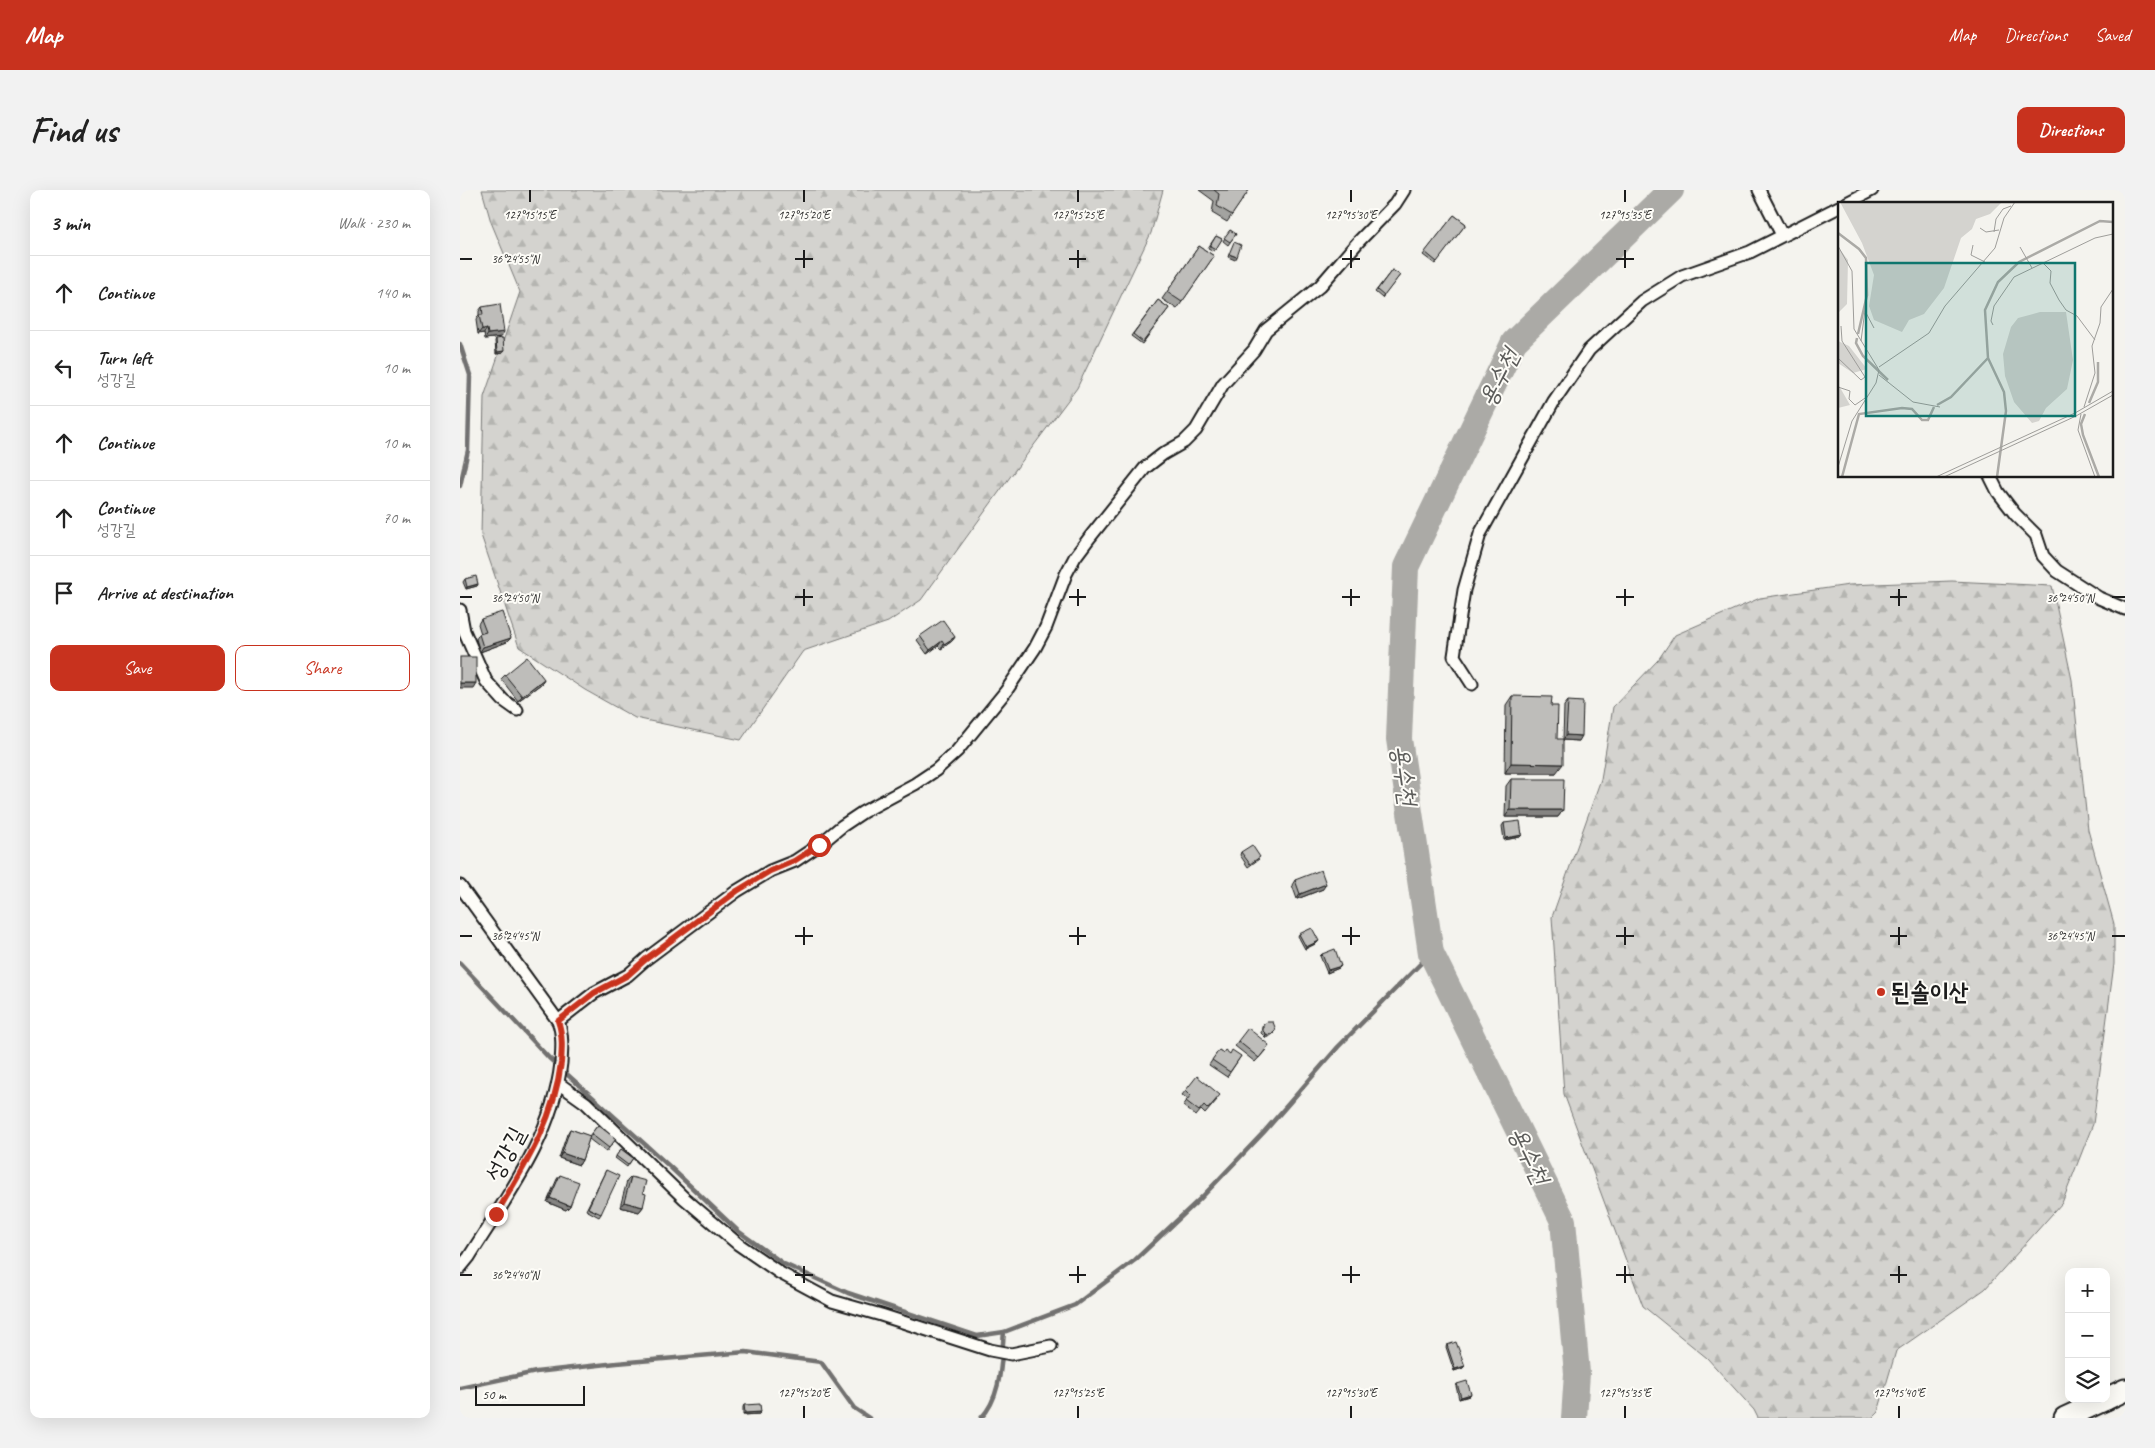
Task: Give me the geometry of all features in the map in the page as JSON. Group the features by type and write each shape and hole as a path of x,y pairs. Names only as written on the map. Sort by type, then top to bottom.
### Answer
{"highway":[{"path":"2110,1397 2125,1390"},
{"path":"2065,1418 2097,1403"}],"street":[{"path":"460,886 558,1021 594,993 628,975 646,959 737,891 770,871 794,861 863,812 915,784 936,770 957,751 1006,691 1035,648 1071,566 1090,537 1146,468 1163,454 1184,442 1196,430 1223,384 1254,350 1266,330 1320,286 1358,242 1395,204 1404,190"},
{"path":"1758,190 1782,235"},
{"path":"1848,202 1869,192"},
{"path":"1472,684 1454,656 1464,590 1480,534 1554,401 1589,350 1642,301 1682,276 1750,252 1838,207"},
{"path":"1991,478 1998,492 2015,514 2036,535 2043,556 2057,571 2099,598 2125,609"},
{"path":"460,610 464,631 486,681 503,700 517,710"},
{"name":"성강길","path":"460,1268 465,1257 533,1153 559,1082 562,1049 561,1029 558,1021"},
{"path":"559,1082 586,1103 704,1216 738,1244 780,1273 832,1301 990,1350 1011,1354 1051,1346"}],"green space":[{"path":"482,190 1163,190 1151,233 1077,388 921,600 888,622 803,651 741,740 635,718 585,690 519,647 481,535 484,397 520,292 491,222"},
{"path":"1952,581 2052,586 2072,680 2088,830 2114,924 2114,964 2093,1124 2062,1203 1985,1289 1896,1351 1878,1412 1872,1418 1758,1418 1754,1410 1707,1358 1643,1306 1564,1094 1552,917 1601,779 1613,707 1658,660 1675,635 1760,598 1849,585"}],"building":[{"path":"1214,190 1249,190 1232,215 1217,206 1219,194"},
{"path":"1454,215 1466,224 1437,262 1425,252"},
{"path":"1230,230 1236,234 1230,242 1224,238"},
{"path":"1216,236 1222,239 1216,249 1210,246"},
{"path":"1234,242 1241,245 1237,257 1229,254"},
{"path":"1199,246 1214,256 1182,302 1167,292"},
{"path":"1392,270 1400,275 1384,296 1377,290"},
{"path":"1158,300 1169,308 1143,342 1133,334"},
{"path":"500,304 504,332 488,334 487,329 482,329 479,315 483,315 482,307"},
{"path":"503,338 504,351 497,352 496,339"},
{"path":"476,576 478,584 467,587 465,579"},
{"path":"502,612 511,638 483,647 479,634 486,632 481,619"},
{"path":"943,620 955,637 944,644 942,641 930,650 920,636"},
{"path":"460,657 476,657 476,683 460,683"},
{"path":"527,657 544,679 522,696 505,675"},
{"path":"1512,696 1552,697 1551,706 1558,706 1557,739 1563,739 1563,764 1511,763"},
{"path":"1568,701 1583,702 1582,736 1566,735"},
{"path":"1511,779 1564,779 1563,810 1510,810"},
{"path":"1520,821 1522,835 1506,838 1504,823"},
{"path":"1252,845 1260,857 1250,864 1241,852"},
{"path":"1321,870 1326,884 1300,894 1295,880"},
{"path":"1312,928 1319,941 1306,947 1299,934"},
{"path":"1335,949 1341,966 1328,970 1322,954"},
{"path":"1267,1022 1273,1022 1276,1030 1271,1035 1263,1031 1263,1025"},
{"path":"1248,1028 1269,1045 1259,1058 1238,1041"},
{"path":"1219,1050 1223,1053 1225,1050 1230,1054 1232,1050 1241,1056 1230,1072 1212,1060"},
{"path":"1197,1076 1220,1095 1208,1109 1204,1105 1199,1111 1186,1101 1191,1095 1186,1090"},
{"path":"598,1125 616,1139 609,1148 591,1134"},
{"path":"570,1129 590,1136 582,1160 562,1153"},
{"path":"621,1149 633,1158 628,1165 616,1156"},
{"path":"606,1170 619,1176 601,1214 588,1208"},
{"path":"560,1175 579,1182 570,1206 550,1198"},
{"path":"631,1177 646,1181 643,1193 646,1194 643,1207 624,1202"},
{"path":"1456,1342 1465,1366 1455,1369 1447,1345"},
{"path":"1467,1381 1471,1394 1461,1397 1457,1384"},
{"path":"760,1404 761,1412 745,1413 744,1405"}],"waterway":[{"name":"용수천","path":"1574,1418 1577,1373 1563,1221 1431,953 1399,739 1406,567 1514,342 1671,190"},
{"path":"460,344 470,375 468,450 460,486"},
{"path":"981,1418 988,1409 997,1389 1004,1332 1075,1305 1135,1260 1202,1197 1264,1132 1338,1047 1431,953"},
{"path":"460,963 549,1058 738,1231 784,1264 848,1293 977,1336 1004,1332"},
{"path":"460,1388 536,1372 746,1352 821,1362 854,1408 869,1418"}],"place":[{"name":"된솔이산","path":"1881,992"}],"route":[{"path":"496,1214 533,1153 550,1111 558,1083 562,1049 561,1029 558,1021 594,993 628,975 690,925 737,891 770,871 794,861 819,845"}]}
